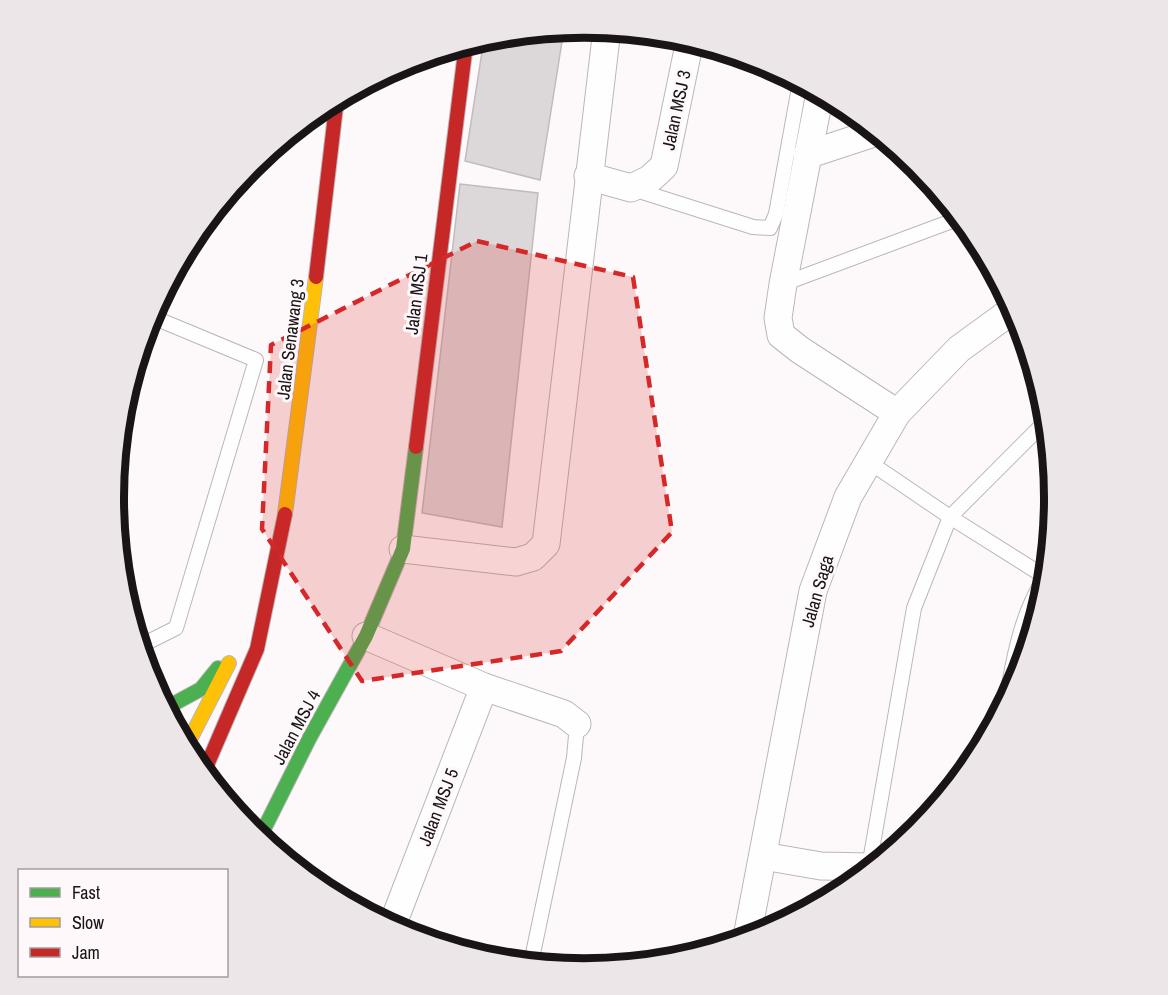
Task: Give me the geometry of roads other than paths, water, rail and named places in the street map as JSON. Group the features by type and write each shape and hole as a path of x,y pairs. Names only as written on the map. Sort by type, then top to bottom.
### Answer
{"street":[{"path":"403,549 516,562 533,557 546,544 606,38"},
{"name":"Jalan MSJ 3","path":"631,188 651,179 664,166 688,49"},
{"name":"Jalan MSJ 1","path":"366,636 403,549 465,53"},
{"path":"818,102 783,284 778,318 781,335 800,350 897,413"},
{"name":"Jalan Senawang 3","path":"208,762 257,649 282,532 305,371 336,110"},
{"path":"807,155 867,135"},
{"path":"588,176 631,188"},
{"name":"Jalan Saga","path":"749,926 813,591 848,497 897,413 959,349 1006,315"},
{"name":"Jalan Senawang 3","path":"248,625 271,583"},
{"path":"366,636 484,687 564,714 578,724"},
{"name":"Jalan MSJ 4","path":"264,828 310,737 366,636"},
{"path":"173,704 201,689 234,650 191,736"},
{"name":"Jalan MSJ 5","path":"396,917 484,687"},
{"path":"763,856 821,866 858,867"}],"lane":[{"path":"631,188 753,227 770,228 776,214 798,91"},
{"path":"783,284 952,221"},
{"path":"147,642 176,628 256,360 159,320"},
{"path":"873,854 914,609 950,517 1039,428"},
{"path":"869,462 1038,572"},
{"path":"533,955 574,758 578,724"}]}
